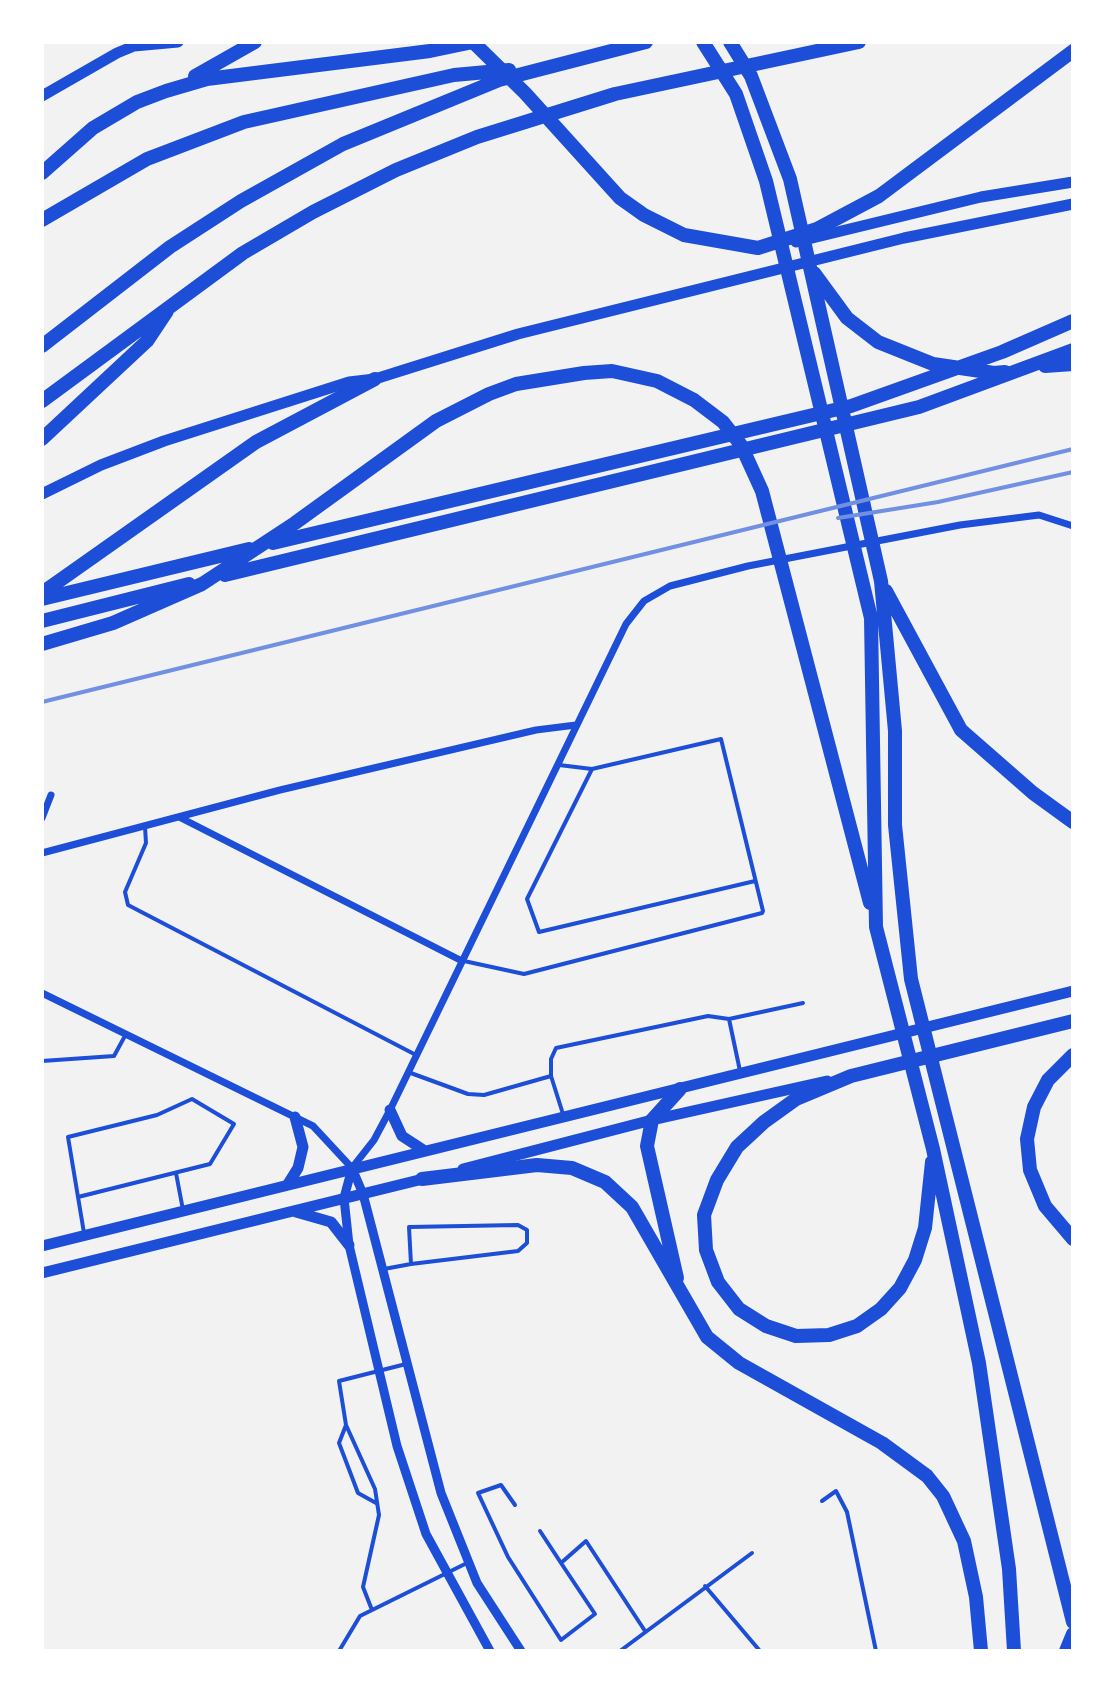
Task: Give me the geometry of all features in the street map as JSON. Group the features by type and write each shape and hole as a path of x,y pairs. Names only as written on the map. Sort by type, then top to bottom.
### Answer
{"highway":[{"path":"166,91 226,61 255,42"},
{"path":"42,173 93,128 137,102 166,91 207,79 430,51 473,42 525,93 620,198 684,235 740,247 775,245 842,218 879,196 1073,51"},
{"path":"42,346 158,255 278,179 388,124 534,70 646,42"},
{"path":"703,42 741,107 766,181 871,618 876,927"},
{"path":"730,42 763,102 790,179 813,271 826,300 856,470 881,581 895,731 895,825 911,979 1073,1622"},
{"path":"42,401 243,253 313,212 467,140 615,94 859,42"},
{"path":"42,220 70,201 156,155 256,118 454,75 534,70"},
{"path":"826,300 878,342 933,364 994,373 1073,364"},
{"path":"42,439 147,341 173,302"},
{"path":"42,596 851,406 1002,352 1073,321"},
{"path":"42,621 919,407 1073,350"},
{"path":"42,644 113,623 202,584 295,523 436,421 489,394 548,377 612,371 673,388 723,422 741,445 762,491 933,1149 979,1363 1009,1569 1014,1651"},
{"path":"42,596 256,442 375,379"},
{"path":"881,581 961,730 1033,793 1073,822"},
{"path":"933,1149 925,1228 915,1260 900,1288 881,1309 857,1326 829,1335 796,1336 766,1326 739,1309 718,1282 706,1250 704,1215 717,1180 737,1147 764,1122 796,1099 851,1076 1073,1021"},
{"path":"1073,1055 1048,1080 1034,1107 1027,1139 1030,1170 1045,1206 1073,1239"},
{"path":"680,1089 652,1120 647,1146 681,1298"},
{"path":"422,1179 537,1165 572,1168 605,1182 632,1207 681,1298 707,1337 739,1363 882,1443 927,1476 943,1496 964,1541 976,1597 981,1651"},
{"path":"1066,1651 1073,1634"}],"main road":[{"path":"42,96 134,46 178,42"},
{"path":"775,245 830,236 981,197 1073,182"},
{"path":"42,494 101,465 164,441 349,382 375,379 518,334 699,286 904,238 1073,204"},
{"path":"42,1246 1073,991"},
{"path":"42,1273 652,1120 851,1076"},
{"path":"390,1110 402,1136 425,1151"},
{"path":"288,1184 298,1168 303,1147 295,1117"},
{"path":"292,1211 331,1222 349,1245"}],"street":[{"path":"490,1651 445,1573 413,1496 349,1245 344,1198 352,1168 374,1140 390,1110 626,624 655,592 748,566 1016,517 1050,517 1073,526"},
{"path":"42,853 536,730 576,725"},
{"path":"42,818 51,795"},
{"path":"179,817 462,961"},
{"path":"43,996 313,1126 352,1168 363,1194 441,1493 477,1583 521,1651"}],"lane":[{"path":"462,961 524,974 763,911 721,739 592,769 557,764"},
{"path":"592,769 527,899 539,932 755,881"},
{"path":"145,826 146,843 125,892 128,905 416,1055"},
{"path":"564,1118 551,1076 551,1059 556,1048 708,1016 729,1019 803,1003"},
{"path":"729,1019 741,1073"},
{"path":"42,1061 114,1056 126,1034"},
{"path":"408,1072 468,1094 484,1095 551,1076"},
{"path":"78,1197 210,1164 234,1124 192,1099 157,1115 68,1137 84,1235"},
{"path":"176,1173 183,1211"},
{"path":"382,1269 518,1251 527,1243 527,1230 518,1225 409,1227 411,1264"},
{"path":"372,1610 363,1587 379,1515 375,1489 346,1425 339,1381 406,1364"},
{"path":"346,1425 339,1443 358,1493 377,1503"},
{"path":"515,1505 501,1485 478,1493 508,1557 561,1640 595,1614 540,1531"},
{"path":"822,1501 836,1491 847,1512 876,1651"},
{"path":"561,1563 586,1541 645,1631"},
{"path":"620,1651 752,1553"},
{"path":"339,1651 360,1616 469,1562"},
{"path":"705,1586 760,1651"}],"railway":[{"path":"42,702 1073,449"},
{"path":"838,518 938,502 1073,472"}]}
